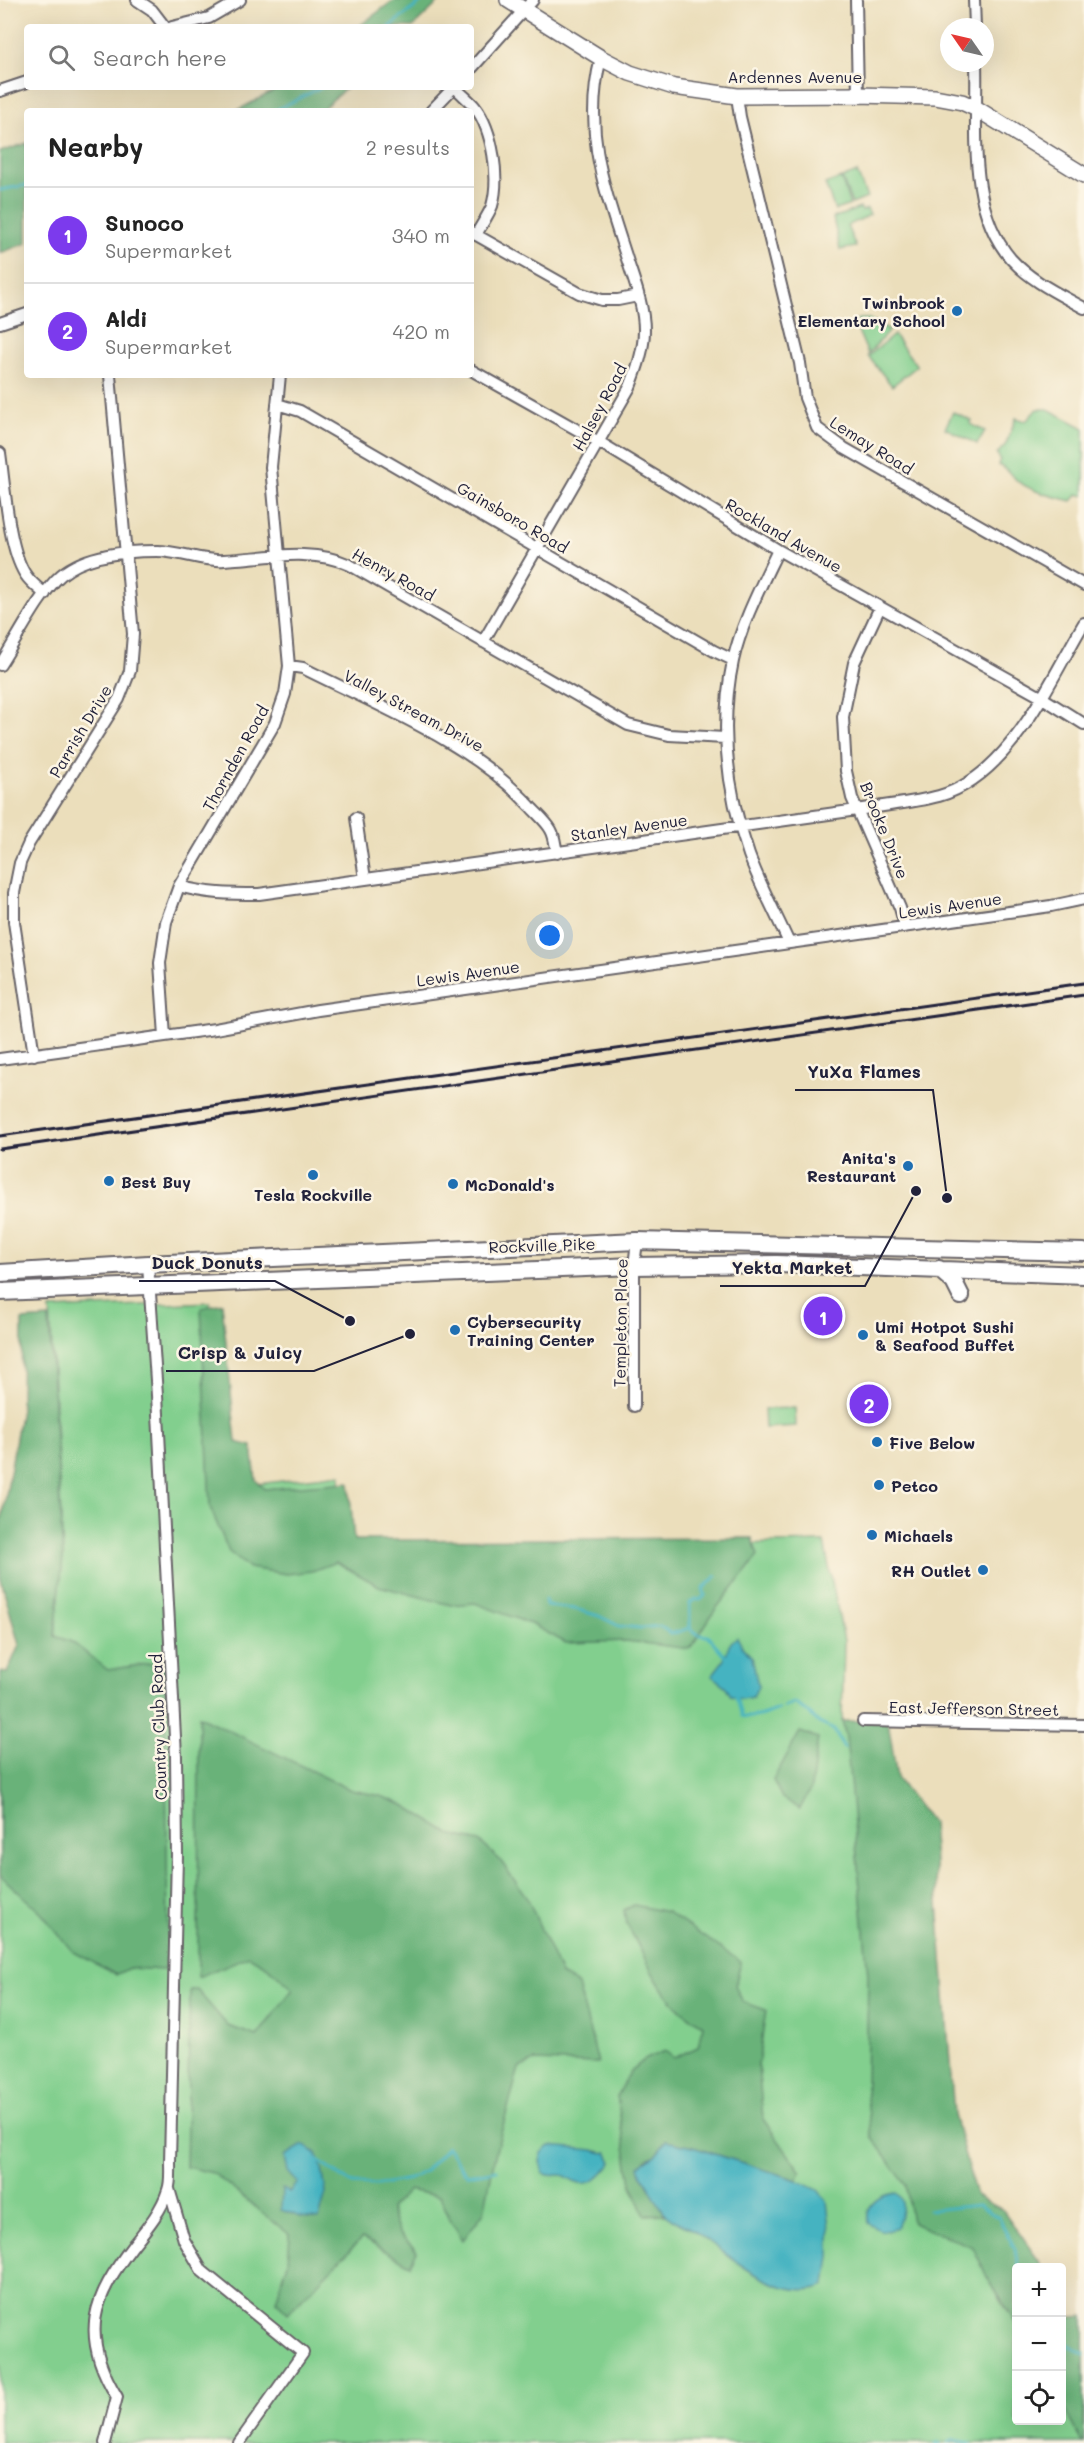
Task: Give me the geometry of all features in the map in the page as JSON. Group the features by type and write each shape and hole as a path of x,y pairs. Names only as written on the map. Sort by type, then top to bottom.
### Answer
{"main road":[{"name":"Rockville Pike","path":"4,1273 637,1241 1084,1252"},
{"name":"Rockville Pike","path":"4,1292 634,1266 777,1264 1084,1275"},
{"path":"939,1269 954,1282 961,1296 981,1271"},
{"path":"4,1273 4,1292"},
{"path":"1054,1274 1084,1289"}],"street":[{"path":"137,0 152,10 163,24"},
{"path":"184,24 209,18 240,0"},
{"name":"Ardennes Avenue","path":"507,0 529,5 601,58 630,73 675,87 736,96 935,97 962,102 1084,175"},
{"path":"856,0 858,95"},
{"path":"974,0 975,18"},
{"path":"474,66 529,5"},
{"name":"Halsey Road","path":"483,642 630,387 639,362 644,329 638,296 600,173 596,147 594,85 601,58"},
{"path":"976,72 978,188 985,213 995,235 1011,259 1027,273 1084,308"},
{"path":"0,91 24,83"},
{"path":"434,108 452,90"},
{"path":"458,90 475,108 487,131 496,176 496,189 491,208 474,233 579,293 602,300 638,296"},
{"name":"Lemay Road","path":"736,96 800,363 806,398 817,429 844,448 1084,585"},
{"path":"0,323 24,315"},
{"name":"Rockland Avenue","path":"474,372 599,442 778,550 1041,697 1084,724"},
{"name":"Parrish Drive","path":"34,1055 14,922 14,893 20,863 29,843 119,699 130,671 133,634 110,378"},
{"name":"Thornden Road","path":"165,1036 160,963 166,922 179,886 275,723 285,694 289,666 271,466 280,378"},
{"name":"Gainsboro Road","path":"277,404 300,411 733,660"},
{"path":"0,453 18,561 26,576 45,594"},
{"path":"778,550 755,600 733,660 725,738 732,792 740,826 750,857 789,943"},
{"name":"Henry Road","path":"0,665 45,594 61,575 80,563 100,556 158,551 221,561 317,555 334,558 628,725 669,735 725,738"},
{"name":"Brooke Drive","path":"880,607 854,663 843,717 846,771 857,810 906,926"},
{"name":"Stanley Avenue","path":"179,886 198,892 259,894 857,810 940,795 972,781 997,762 1014,742 1084,623"},
{"name":"Valley Stream Drive","path":"289,666 303,668 425,730 486,766 549,826 553,832 557,852"},
{"path":"356,818 364,879"},
{"name":"Lewis Avenue","path":"0,1059 165,1036 318,1010 1051,906 1084,899"},
{"name":"Templeton Place","path":"634,1406 634,1266 637,1241"},
{"name":"Country Club Road","path":"148,1264 176,1756 177,1855 169,2189 184,2240 202,2271 303,2353 264,2411 239,2443"},
{"name":"East Jefferson Street","path":"863,1721 1084,1725"},
{"name":"Country Club Road","path":"105,2443 117,2397 105,2378 97,2357 93,2327 101,2294 111,2276 150,2225 169,2189"}],"green space":[{"path":"394,0 441,0 416,24 362,24"},
{"path":"275,90 344,90 323,108 242,108"},
{"path":"24,144 24,244 0,253 0,152"},
{"path":"857,172 867,198 852,204 842,178"},
{"path":"841,178 850,205 835,210 825,184"},
{"path":"860,208 862,211 867,209 870,215 847,226 856,247 840,250 833,218"},
{"path":"858,319 869,319 890,330 868,354 855,324"},
{"path":"894,335 917,366 892,386 868,356"},
{"path":"1037,409 1048,409 1084,428 1084,496 1078,494 1072,501 1041,493 1019,482 998,465 1000,459 997,454 1006,444 1016,418 1026,421"},
{"path":"953,412 972,421 970,424 985,431 977,444 945,428"},
{"path":"210,1302 230,1449 240,1486 341,1474 333,1544 474,1550 824,1542 844,1641 842,1721 987,2277 1012,2318 1012,2425 1066,2425 1066,2405 1084,2443 0,2443 0,1746 55,1636 63,1556 50,1309"},
{"path":"222,1303 236,1442 252,1446 256,1480 264,1489 349,1482 354,1540 752,1538 758,1556 715,1610 690,1649 626,1641 566,1643 533,1625 475,1603 451,1605 379,1586 336,1562 312,1571 287,1574 249,1568 229,1552 210,1507 201,1308"},
{"path":"49,1318 63,1557 55,1636 72,1642 108,1670 165,1661 168,1950 164,1970 129,1968 116,1975 72,1951 41,1913 0,1875 0,1672 7,1673 19,1645 0,1576 0,1530 21,1409 22,1320"},
{"path":"795,1408 796,1426 765,1428 764,1409"},
{"path":"199,1716 351,1790 381,1796 406,1806 450,1834 479,1841 500,1860 528,1899 561,1975 578,1985 598,2063 535,2061 519,2068 496,2151 484,2212 463,2240 440,2197 409,2190 390,2209 399,2233 417,2251 410,2265 362,2238 288,2313 276,2301 288,2262 290,2235 213,2173 186,2167 190,1990 197,1990 228,2026 257,2036 293,1989 268,1967 249,1956 198,1977"},
{"path":"842,1721 888,1721 897,1778 932,1823 954,2115 976,2196 1003,2210 1040,2263 1012,2263 1012,2318 987,2277 973,2247 912,2223 906,2185 871,2136 866,2088 868,1975 846,1737"},
{"path":"800,1732 818,1738 811,1788 800,1809 782,1798 773,1780"},
{"path":"634,1905 667,1912 741,1962 735,1986 743,2002 766,2010 758,2065 763,2119 801,2172 797,2180 696,2148 666,2141 655,2155 646,2160 641,2173 665,2214 645,2215 631,2184 617,2097 630,2072 644,2060 665,2051 674,2058 698,2047 703,2025 676,2005 657,1981 626,1923 624,1910"},
{"path":"1084,2316 1084,2443 1066,2413 1066,2318"}],"water":[{"path":"737,1637 752,1657 758,1686 753,1697 741,1699 731,1696 726,1687 712,1676 723,1661 730,1644"},
{"path":"666,2141 696,2148 797,2180 818,2190 827,2201 830,2229 830,2256 826,2285 809,2289 791,2289 774,2283 740,2265 696,2232 668,2216 658,2203 639,2166 655,2155"},
{"path":"303,2145 316,2153 322,2169 326,2192 319,2219 301,2217 281,2210 282,2189 289,2192 298,2183 288,2172 285,2156"},
{"path":"550,2146 607,2152 612,2162 591,2182 580,2183 563,2175 548,2175 543,2173 540,2161 542,2153"},
{"path":"896,2193 902,2201 897,2228 882,2230 868,2223 869,2211 874,2202 879,2198"}],"waterway":[{"path":"393,24 424,0"},
{"path":"280,108 316,90"},
{"path":"0,190 24,186"},
{"path":"716,1576 703,1589 705,1595 700,1600 695,1599 690,1603 690,1628 699,1635 708,1636 727,1658"},
{"path":"545,1600 546,1606 575,1609 599,1616 619,1626 641,1628 660,1626 671,1634 690,1628"},
{"path":"735,1693 742,1716 756,1716 778,1709"},
{"path":"784,1707 794,1703 819,1723 834,1730 844,1748"},
{"path":"318,2161 353,2184 377,2185 410,2179 425,2171 447,2147 467,2175 497,2170"},
{"path":"929,2210 979,2205 999,2218 1015,2249 1017,2263"},
{"path":"1066,2343 1084,2354"},
{"path":"948,2443 954,2440 971,2443"}],"railway":[{"path":"0,1136 1084,983"},
{"path":"0,1149 1084,995"}],"place":[{"name":"Twinbrook Elementary School","path":"957,311"},
{"name":"Anita's Restaurant","path":"908,1166"},
{"name":"Tesla Rockville","path":"313,1175"},
{"name":"Best Buy","path":"109,1181"},
{"name":"McDonald's","path":"453,1184"},
{"name":"Yekta Market","path":"916,1191"},
{"name":"YuXa Flames","path":"947,1198"},
{"name":"Sunoco","path":"823,1316"},
{"name":"Duck Donuts","path":"350,1321"},
{"name":"Cybersecurity Training Center","path":"455,1330"},
{"name":"Crisp & Juicy","path":"410,1334"},
{"name":"Umi Hotpot Sushi & Seafood Buffet","path":"863,1335"},
{"name":"Aldi","path":"869,1404"},
{"name":"Five Below","path":"877,1442"},
{"name":"Petco","path":"879,1485"},
{"name":"Michaels","path":"872,1535"},
{"name":"RH Outlet","path":"983,1570"}]}
